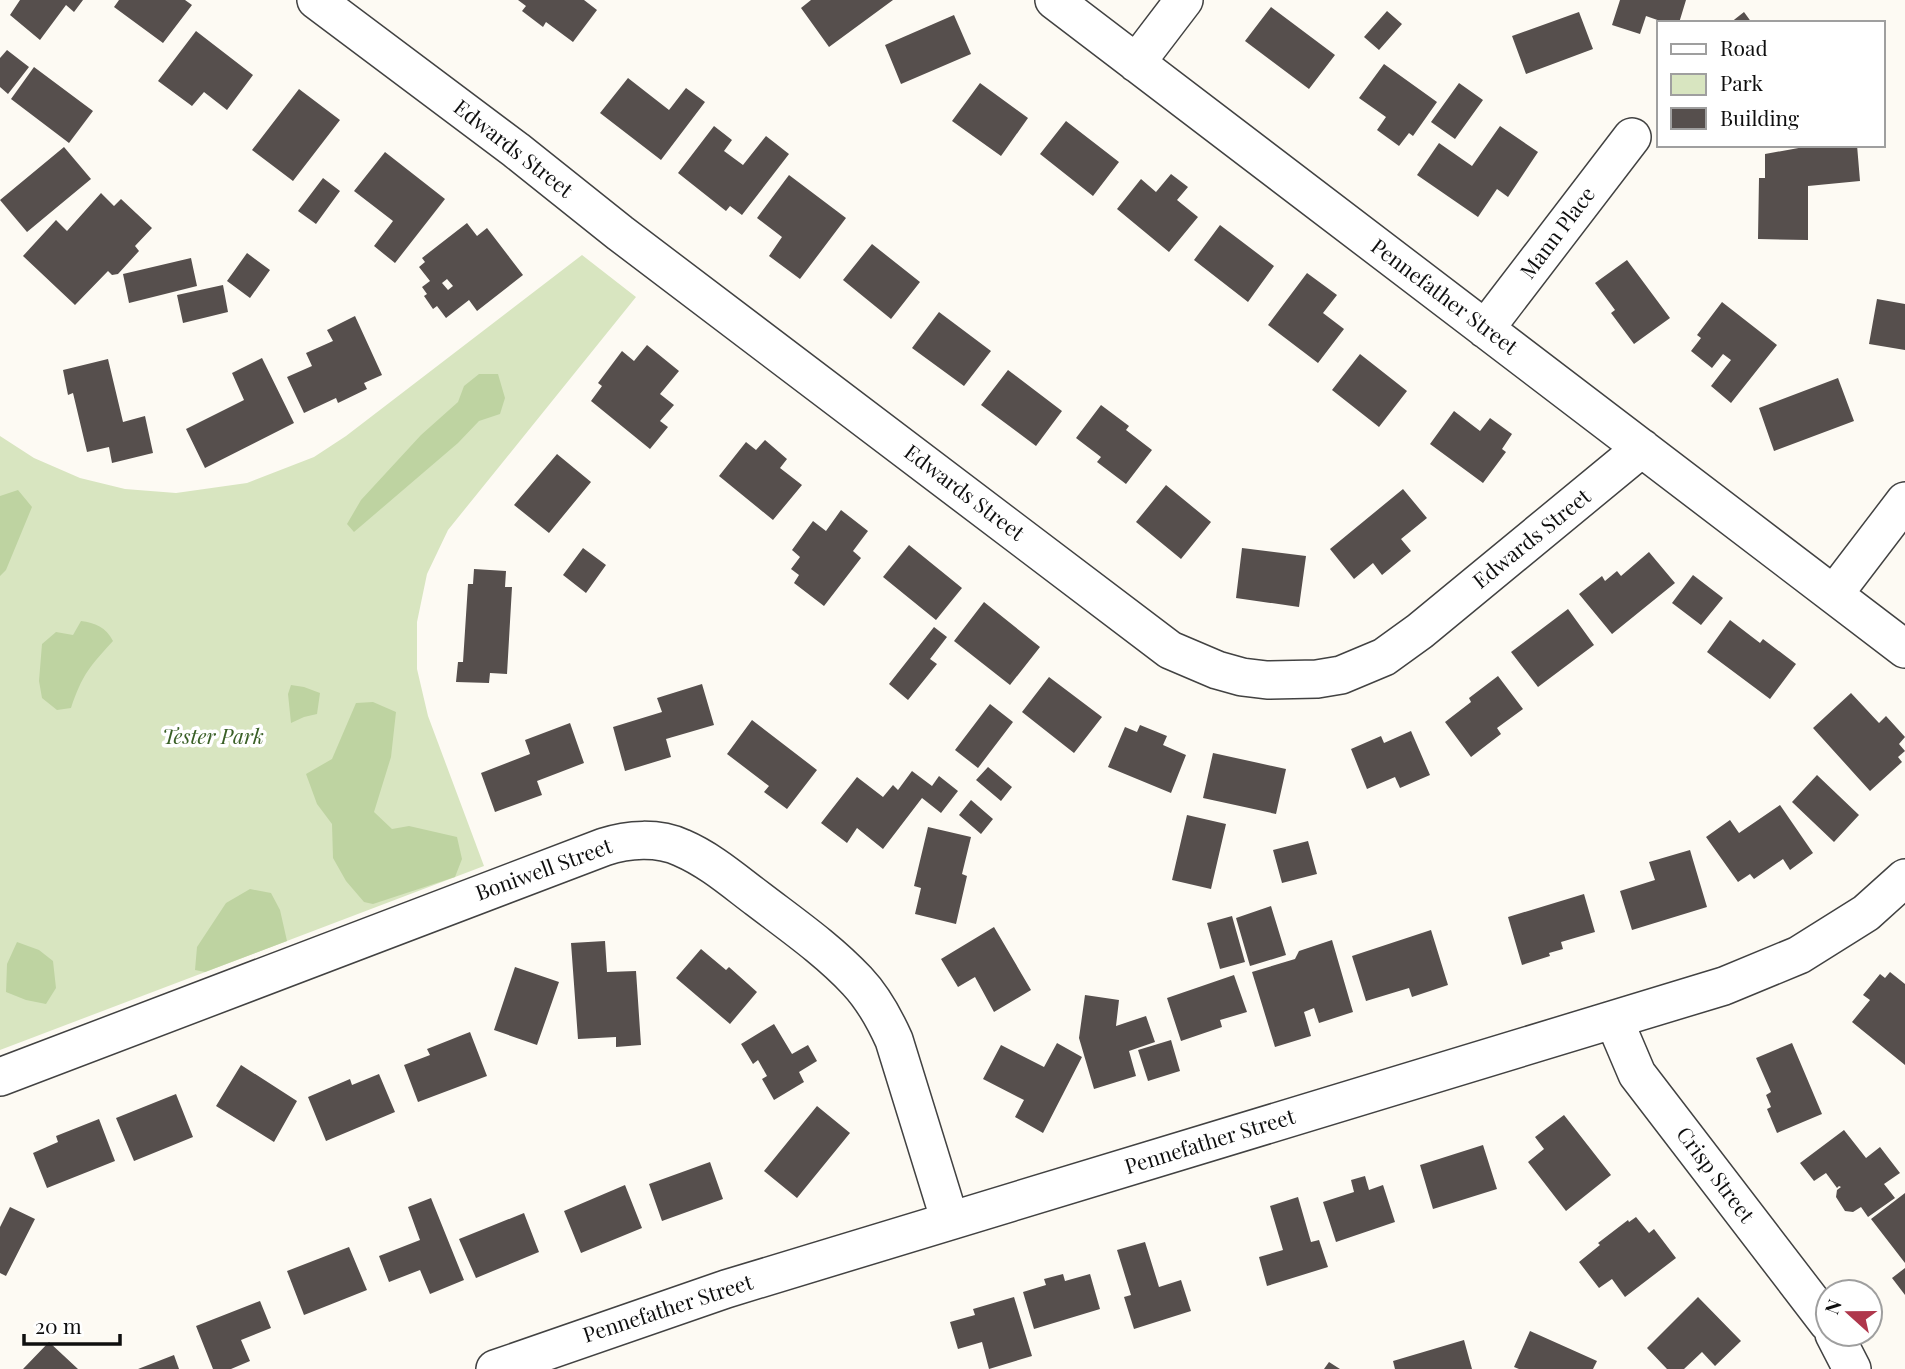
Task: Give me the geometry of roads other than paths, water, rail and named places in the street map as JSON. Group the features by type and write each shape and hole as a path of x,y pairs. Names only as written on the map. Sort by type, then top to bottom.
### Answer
{"street":[{"name":"Edwards Street","path":"316,0 1170,650 1217,670 1267,680 1317,679 1341,675 1384,657 1420,631 1642,448"},
{"name":"Pennefather Street","path":"1054,0 1905,649"},
{"path":"1136,63 1184,0"},
{"name":"Mann Place","path":"1485,329 1632,137"},
{"path":"1834,594 1905,501"},
{"name":"Boniwell Street","path":"0,1077 604,847 618,842 649,840 681,847 709,862 824,950 859,983 885,1020 894,1040 950,1221"},
{"name":"Pennefather Street","path":"495,1369 726,1289 1724,986 1799,955 1866,913 1905,878"},
{"name":"Crisp Street","path":"1615,1020 1637,1074 1814,1305"},
{"path":"1842,1348 1852,1369"}],"park label":[{"name":"Tester Park","path":"213,737"}]}
